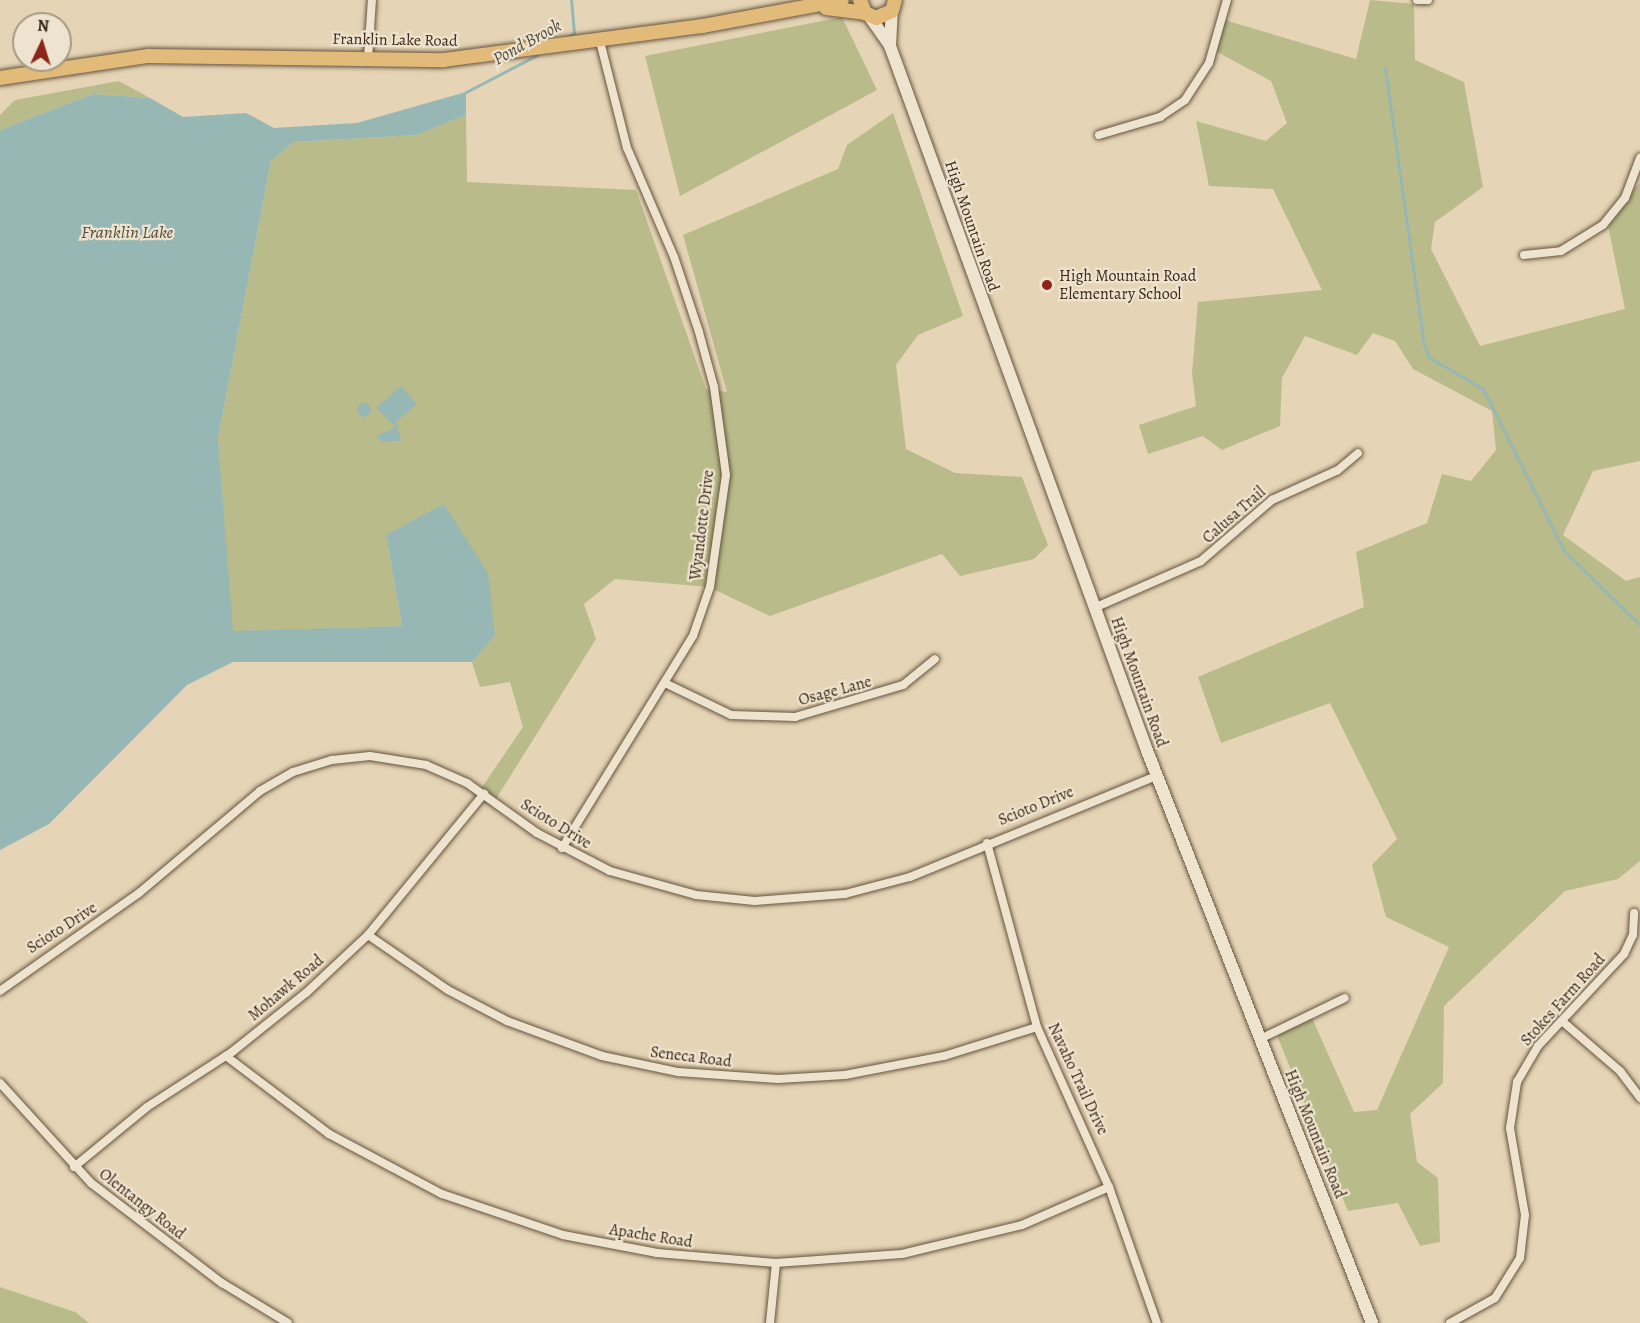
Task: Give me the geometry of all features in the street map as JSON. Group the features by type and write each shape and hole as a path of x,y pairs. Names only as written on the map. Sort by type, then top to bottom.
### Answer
{"main road":[{"name":"Franklin Lake Road","path":"0,78 148,56 444,60 600,41 823,7 842,0"},
{"path":"860,0 868,15 896,4"},
{"name":"High Mountain Road","path":"890,46 896,4"},
{"name":"Franklin Lake Road","path":"823,7 868,15"},
{"name":"High Mountain Road","path":"868,15 890,46 1156,776 1372,1323"}],"street":[{"path":"368,58 372,0"},
{"path":"1099,135 1160,117 1185,100 1209,63 1227,0"},
{"path":"1417,0 1428,0"},
{"name":"Wyandotte Drive","path":"562,849 667,684 710,587 726,475 714,387 699,332 674,257 627,148 600,41"},
{"path":"1524,255 1561,251 1603,225 1624,198 1640,158"},
{"name":"Calusa Trail","path":"1094,608 1201,561 1272,500 1338,470 1358,453"},
{"name":"Osage Lane","path":"667,684 698,704 731,715 795,717 903,685 935,659"},
{"name":"Scioto Drive","path":"0,991 139,893 260,791 293,772 351,757 392,758 445,772 484,794 562,849 667,889 726,899 785,901 875,887 959,859 987,843 1156,776"},
{"name":"Mohawk Road","path":"74,1167 147,1107 226,1056 306,993 368,935 484,794"},
{"name":"Navaho Trail Drive","path":"987,843 1037,1027 1109,1187 1157,1323"},
{"name":"Stokes Farm Road","path":"1450,1323 1495,1298 1520,1258 1525,1230 1510,1128 1513,1097 1532,1054 1624,954 1633,935 1634,913"},
{"name":"Seneca Road","path":"368,935 438,984 507,1021 602,1056 678,1072 745,1078 845,1075 944,1056 1037,1027"},
{"path":"1260,1039 1345,998"},
{"path":"1562,1021 1620,1071 1640,1098"},
{"name":"Apache Road","path":"226,1056 339,1140 482,1209 615,1246 776,1263 862,1259 943,1246 1022,1225 1109,1187"},
{"name":"Olentangy Road","path":"0,1083 74,1167 197,1265 288,1323"},
{"path":"770,1323 776,1263"}],"green space":[{"path":"1370,0 1414,4 1415,60 1464,82 1483,187 1435,222 1431,249 1480,346 1625,309 1607,220 1640,183 1640,461 1593,471 1563,535 1626,581 1640,577 1640,861 1618,879 1565,891 1444,1006 1443,1083 1410,1114 1417,1162 1438,1178 1440,1242 1420,1246 1398,1203 1348,1211 1276,1033 1312,1018 1354,1112 1377,1110 1449,947 1386,917 1372,865 1397,839 1330,703 1221,743 1198,677 1364,607 1356,552 1427,523 1442,474 1471,481 1496,450 1492,411 1413,369 1395,341 1373,333 1357,355 1305,336 1282,378 1280,426 1222,450 1203,436 1148,454 1139,425 1196,406 1192,374 1198,302 1322,290 1273,189 1209,186 1196,121 1266,141 1287,123 1271,81 1210,48 1221,19 1356,59"},
{"path":"842,17 877,90 680,196 645,56"},
{"path":"119,81 150,98 93,94 0,130 0,115 15,100"},
{"path":"893,113 963,316 918,335 896,365 906,449 955,473 1022,477 1048,545 1034,559 960,576 942,554 770,616 709,587 615,579 584,604 596,639 491,807 476,796 523,727 510,682 480,687 472,662 495,636 386,535 402,626 232,632 218,438 271,161 294,142 417,135 466,115 467,182 636,190 706,389 727,392 683,235 838,169 847,145"},
{"path":"0,1287 75,1312 89,1323 0,1323"}],"water":[{"name":"Franklin Lake","path":"466,92 466,115 417,135 294,142 271,161 218,438 233,631 402,626 386,535 444,504 488,573 495,636 472,662 233,662 187,685 49,824 0,850 0,130 93,94 150,98 183,117 246,113 274,128 357,123"},
{"path":"401,386 417,404 396,422 401,441 381,442 377,436 396,427 376,408"},
{"path":"364,403 369,405 371,410 369,415 364,417 359,415 357,410 359,405"}],"waterway":[{"name":"Pond Brook","path":"565,39 574,33 571,0"},
{"name":"Pond Brook","path":"466,92 539,54"},
{"path":"1385,68 1424,345 1429,357 1483,389 1564,551 1640,625"}],"place":[{"name":"High Mountain Road Elementary School","path":"1047,285"}]}
